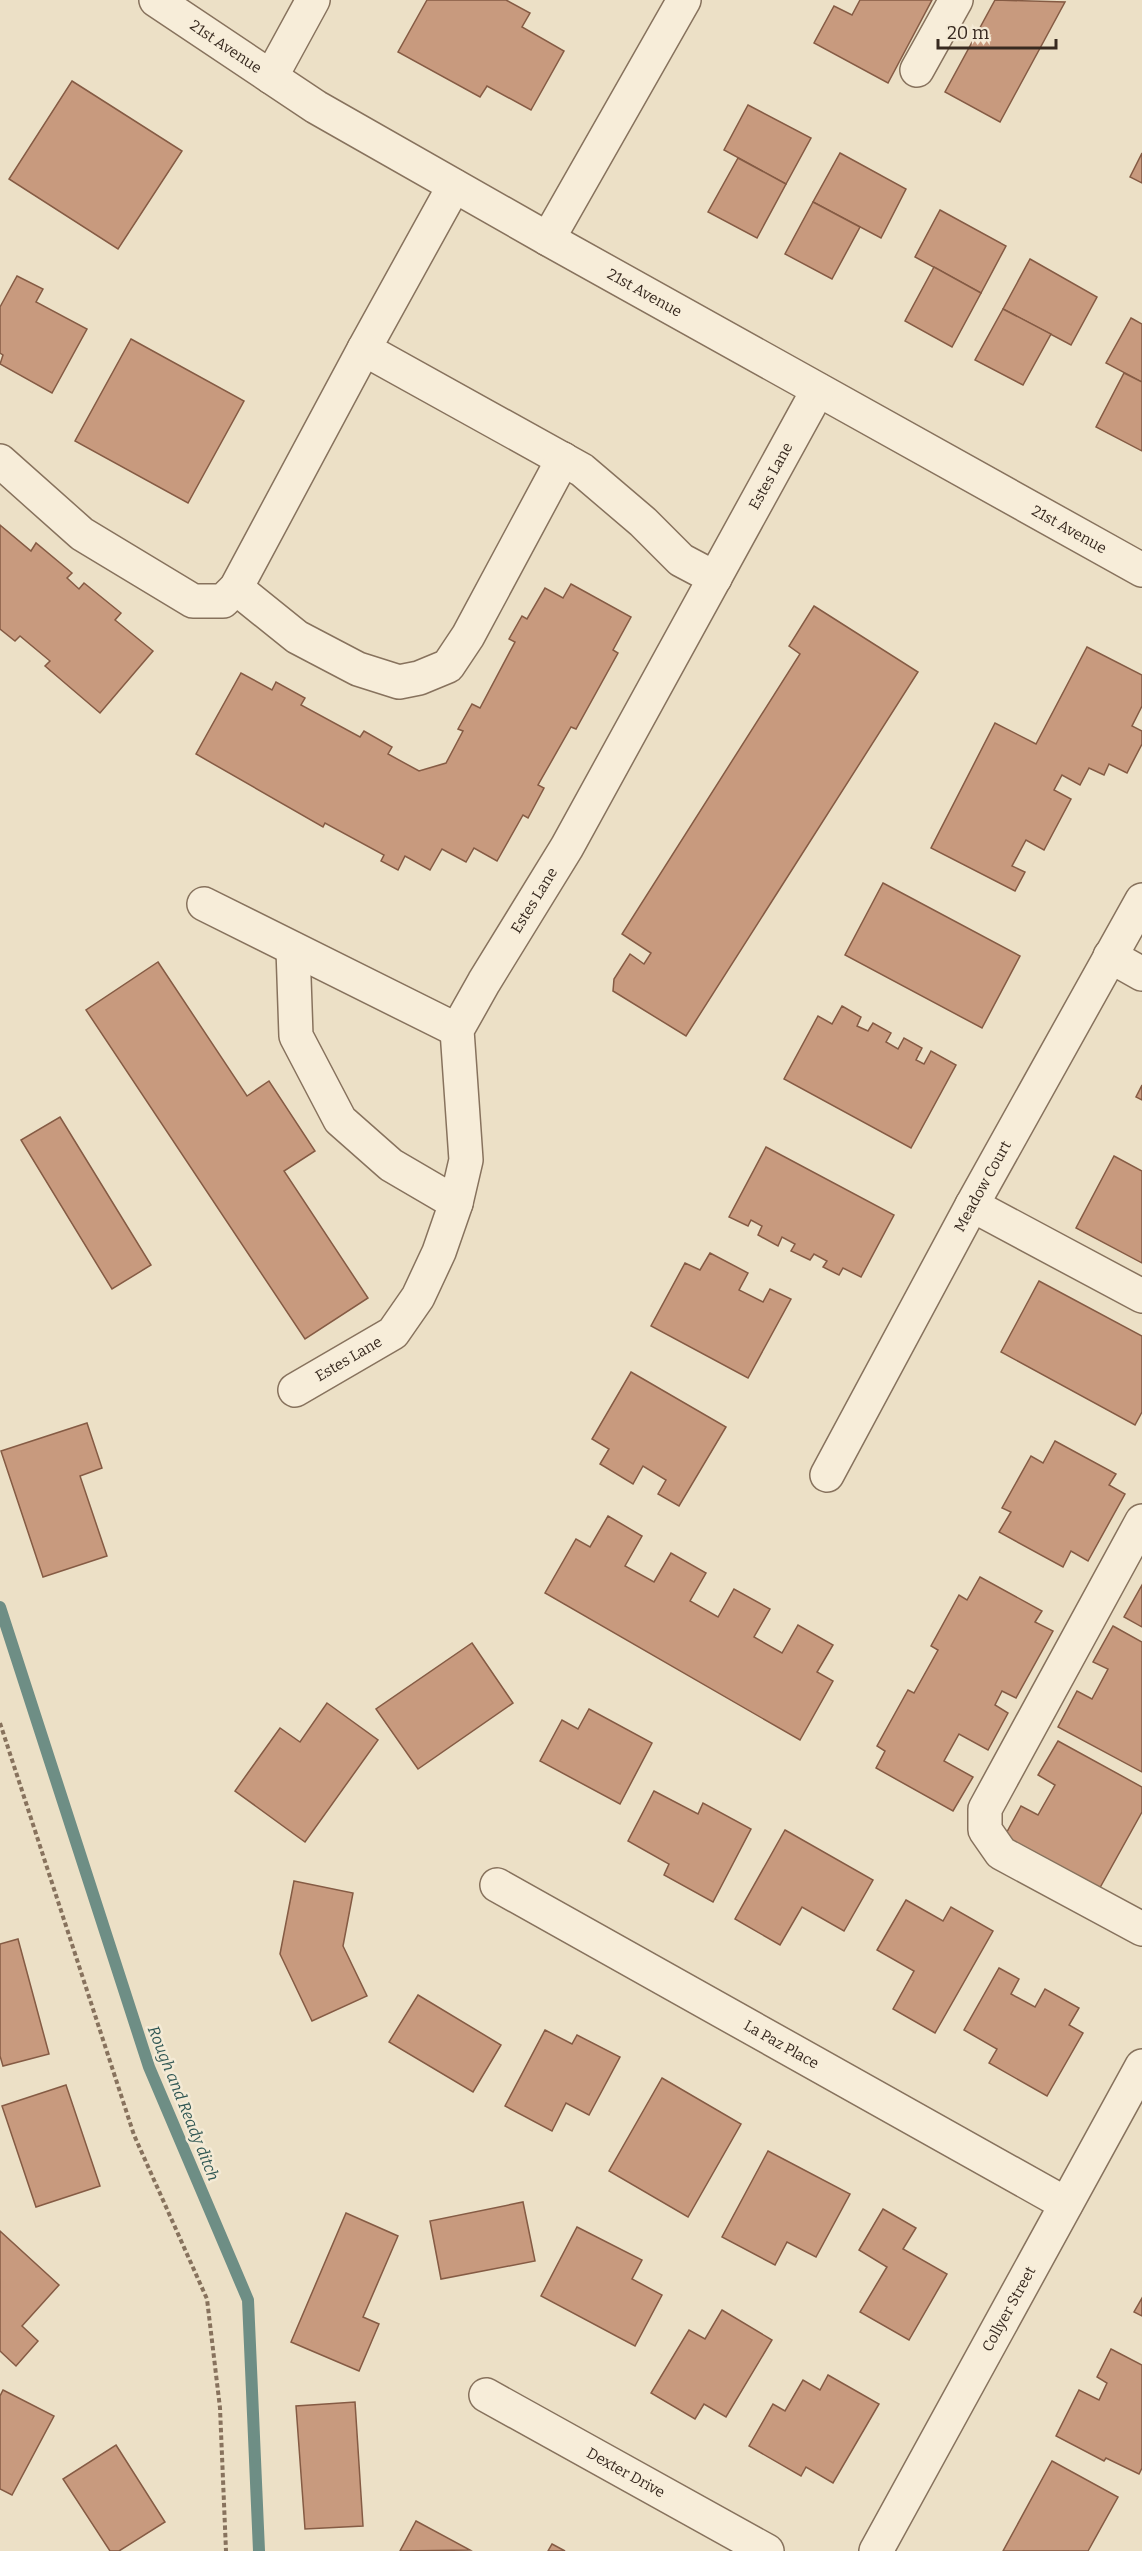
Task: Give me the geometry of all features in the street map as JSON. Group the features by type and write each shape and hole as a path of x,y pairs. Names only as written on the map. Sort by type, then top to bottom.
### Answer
{"street":[{"name":"21st Avenue","path":"156,0 316,107 1142,570"},
{"path":"271,77 313,0"},
{"path":"548,239 684,0"},
{"path":"917,70 956,0"},
{"path":"0,461 82,534 193,601 223,601 236,588 454,186"},
{"path":"364,349 582,470 643,522 681,560 715,578"},
{"name":"Estes Lane","path":"295,1390 393,1333 418,1297 439,1252 456,1203 466,1160 457,1030 567,847 818,390"},
{"path":"236,588 297,637 358,669 399,682 419,678 448,666 468,636 563,459"},
{"name":"Meadow Court","path":"827,1474 972,1205 1142,900"},
{"path":"204,904 457,1030"},
{"path":"293,949 296,1036 340,1120 391,1165 456,1203"},
{"path":"1110,956 1142,974"},
{"path":"972,1205 1142,1296"},
{"path":"1142,1521 985,1809 985,1830 1001,1853 1142,1929"},
{"name":"La Paz Place","path":"497,1884 1066,2204"},
{"name":"Collyer Street","path":"876,2551 1142,2066"},
{"name":"Dexter Drive","path":"486,2395 767,2551"}],"path":[{"path":"0,1723 134,2135 207,2299 220,2408 226,2551"}],"building":[{"path":"427,0 506,0 530,13 522,27 564,51 531,110 487,86 480,97 398,52"},
{"path":"860,0 932,0 888,83 814,43 834,6 852,15"},
{"path":"995,0 1065,2 1000,122 945,92"},
{"path":"72,81 182,151 118,249 9,179"},
{"path":"748,105 811,138 786,184 724,150"},
{"path":"840,153 906,189 881,238 813,202"},
{"path":"1142,153 1142,183 1130,177"},
{"path":"738,158 786,184 757,238 708,212"},
{"path":"813,202 860,227 832,279 785,254"},
{"path":"940,210 1006,246 981,293 915,257"},
{"path":"1030,259 1097,297 1071,345 1003,309"},
{"path":"934,267 981,293 952,347 905,321"},
{"path":"17,276 43,289 36,302 87,329 52,393 0,364 3,355 0,353 0,307"},
{"path":"1003,309 1051,334 1023,385 975,360"},
{"path":"1131,318 1142,324 1142,382 1106,363"},
{"path":"131,339 244,401 188,503 75,441"},
{"path":"1124,373 1142,382 1142,451 1096,427"},
{"path":"0,525 31,551 36,543 72,573 67,578 79,589 84,583 121,613 115,620 153,651 100,713 45,666 50,661 20,636 15,641 0,629"},
{"path":"571,584 631,617 613,650 618,653 576,729 571,727 538,785 544,788 528,818 523,815 497,861 474,848 466,862 442,849 430,870 405,856 398,870 381,861 384,855 325,823 323,827 196,754 241,673 272,690 276,682 305,698 301,705 360,737 364,731 392,747 388,754 419,771 446,763 463,731 458,729 472,704 480,708 515,642 509,639 522,616 527,619 545,588 563,598"},
{"path":"814,606 918,672 686,1036 613,991 614,979 630,954 644,964 651,953 622,934 800,654 789,646"},
{"path":"1087,647 1142,675 1142,706 1132,726 1142,731 1142,744 1127,773 1109,764 1104,775 1089,768 1080,785 1062,775 1054,790 1071,799 1044,850 1026,840 1012,866 1025,872 1015,891 931,848 995,723 1036,744"},
{"path":"883,883 1020,956 982,1028 845,955"},
{"path":"158,962 247,1096 269,1081 315,1151 284,1171 368,1298 305,1339 86,1010"},
{"path":"842,1006 861,1017 857,1026 868,1031 873,1023 891,1033 886,1042 898,1049 904,1038 922,1048 916,1060 924,1064 931,1051 956,1065 911,1148 784,1079 818,1016 832,1024"},
{"path":"1142,1085 1142,1100 1136,1097"},
{"path":"60,1117 151,1265 112,1289 21,1140"},
{"path":"766,1147 894,1215 861,1277 843,1268 839,1275 823,1267 827,1261 814,1254 810,1260 791,1251 795,1244 782,1237 778,1246 758,1235 762,1226 751,1220 748,1226 729,1217"},
{"path":"1114,1156 1142,1171 1142,1263 1076,1228"},
{"path":"710,1253 748,1273 739,1290 763,1302 770,1289 791,1299 748,1378 651,1326 685,1263 700,1270"},
{"path":"1039,1281 1142,1336 1142,1412 1135,1425 1001,1352"},
{"path":"631,1372 726,1427 679,1506 658,1494 666,1480 643,1466 633,1484 600,1464 609,1449 592,1439"},
{"path":"87,1423 102,1468 80,1476 107,1556 43,1577 1,1451"},
{"path":"1055,1441 1116,1474 1109,1485 1125,1494 1088,1561 1071,1551 1063,1567 999,1532 1011,1512 1002,1508 1031,1456 1043,1463"},
{"path":"608,1516 642,1536 625,1566 654,1582 671,1553 706,1573 690,1601 718,1617 734,1589 770,1609 754,1637 782,1653 798,1625 833,1645 817,1672 833,1681 800,1740 545,1593 576,1539 590,1547"},
{"path":"980,1577 1042,1611 1035,1622 1053,1631 1016,1698 1002,1691 995,1705 1008,1713 988,1750 959,1734 944,1761 973,1777 953,1811 876,1768 885,1751 877,1746 908,1690 914,1693 938,1650 931,1646 959,1595 967,1600"},
{"path":"1142,1585 1142,1627 1124,1617"},
{"path":"1113,1626 1142,1642 1142,1772 1058,1727 1077,1691 1092,1699 1108,1669 1093,1662"},
{"path":"472,1643 513,1703 418,1769 376,1709"},
{"path":"327,1703 378,1740 305,1842 235,1791 280,1728 300,1742"},
{"path":"589,1709 652,1743 620,1804 540,1761 562,1720 578,1729"},
{"path":"1058,1741 1142,1787 1142,1812 1097,1893 1002,1841 1021,1806 1038,1815 1055,1785 1038,1775"},
{"path":"654,1791 698,1814 703,1803 751,1829 713,1902 664,1875 669,1864 628,1841"},
{"path":"785,1830 873,1880 844,1931 802,1907 780,1945 735,1919"},
{"path":"294,1881 353,1893 343,1946 367,1996 312,2021 280,1954"},
{"path":"906,1900 943,1921 951,1907 993,1931 935,2033 893,2009 914,1971 877,1950"},
{"path":"18,1939 49,2054 3,2066 0,2056 0,1944"},
{"path":"999,1968 1019,1979 1011,1994 1035,2007 1045,1989 1079,2008 1069,2025 1083,2033 1047,2096 989,2063 997,2049 964,2030"},
{"path":"418,1995 501,2045 473,2092 389,2042"},
{"path":"545,2030 572,2044 577,2035 620,2057 589,2115 566,2103 552,2131 505,2106"},
{"path":"662,2078 741,2124 688,2217 609,2171"},
{"path":"66,2085 100,2186 36,2207 2,2106"},
{"path":"768,2151 850,2194 816,2257 787,2242 775,2265 722,2237"},
{"path":"523,2202 535,2261 441,2279 430,2221"},
{"path":"883,2209 916,2228 903,2249 947,2274 909,2340 860,2312 887,2267 859,2250"},
{"path":"346,2213 398,2236 363,2317 379,2324 359,2371 291,2342"},
{"path":"577,2227 642,2260 632,2279 662,2295 635,2346 541,2296"},
{"path":"0,2231 59,2285 22,2326 38,2341 16,2366 0,2351"},
{"path":"1142,2298 1142,2316 1134,2312"},
{"path":"722,2310 772,2340 726,2417 704,2404 695,2419 651,2393 689,2330 705,2339"},
{"path":"1111,2349 1142,2365 1142,2468 1139,2474 1106,2458 1104,2461 1056,2436 1079,2390 1099,2400 1107,2383 1097,2377"},
{"path":"828,2375 879,2404 833,2483 806,2467 801,2476 749,2446 773,2404 785,2411 803,2380 820,2390"},
{"path":"3,2390 54,2416 12,2495 0,2489 0,2396"},
{"path":"355,2402 363,2526 305,2529 296,2406"},
{"path":"116,2445 165,2522 119,2551 110,2551 63,2479"},
{"path":"1052,2461 1118,2497 1088,2551 1003,2551"},
{"path":"416,2521 470,2550 400,2551"},
{"path":"552,2544 565,2551 548,2551"}],"waterway":[{"name":"Rough and Ready ditch","path":"0,1607 149,2067 248,2300 259,2551"}]}
